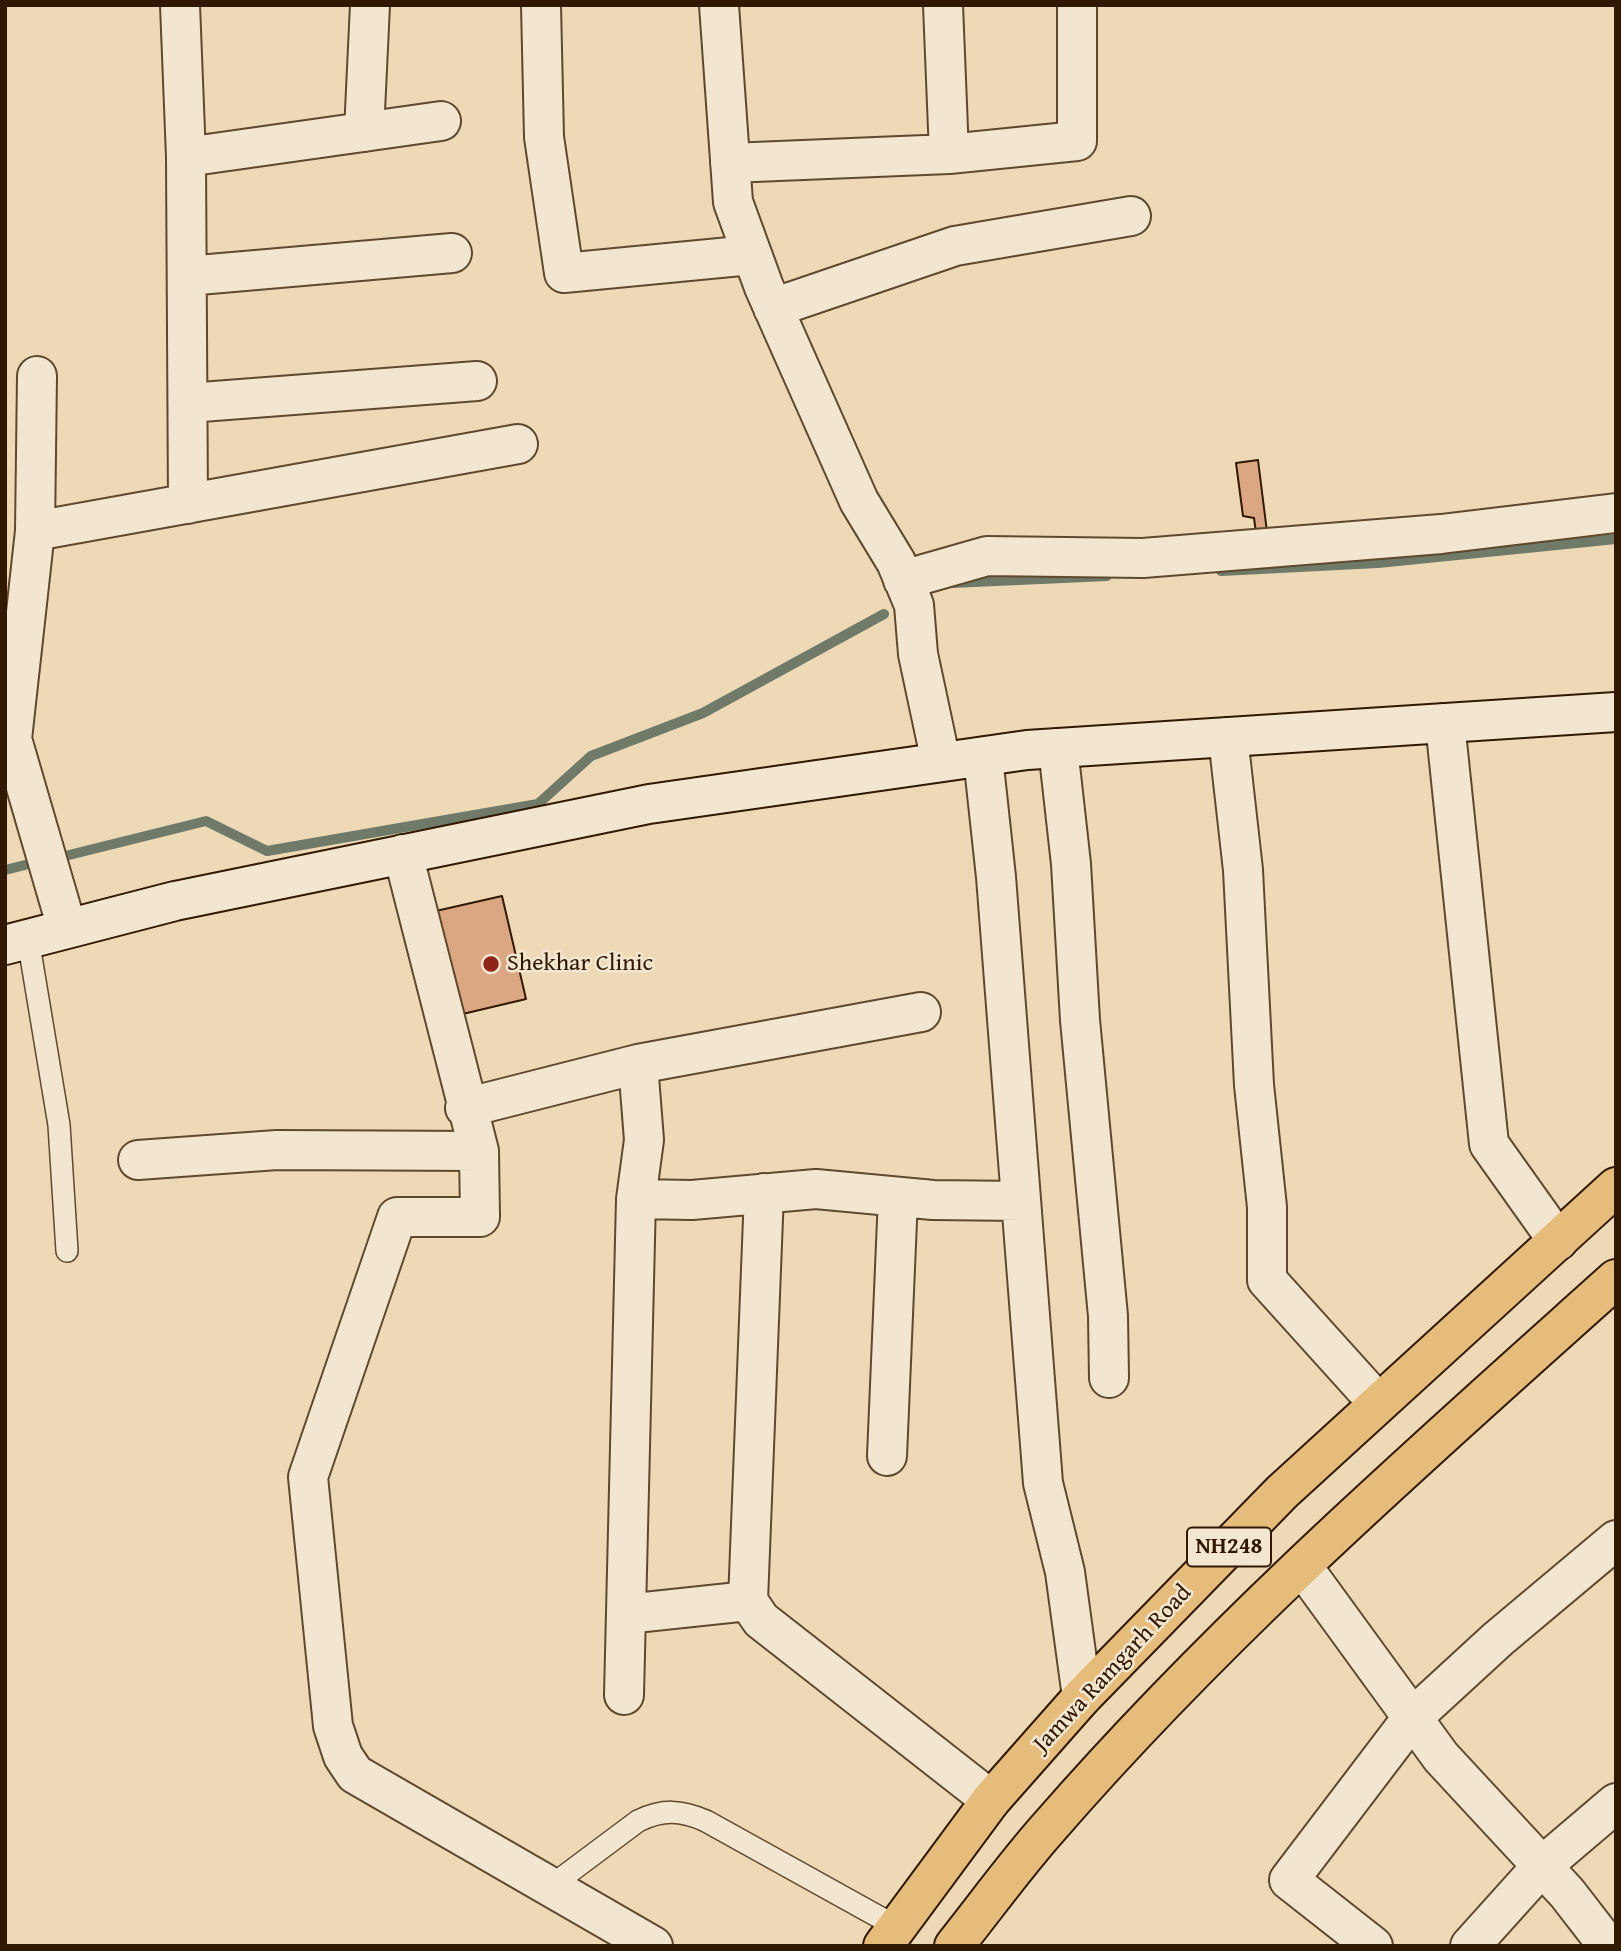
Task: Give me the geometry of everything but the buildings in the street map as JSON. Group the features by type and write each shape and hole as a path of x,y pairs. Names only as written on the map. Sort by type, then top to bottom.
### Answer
{"highway":[{"name":"Jamwa Ramgarh Road","path":"890,1936 991,1800 1082,1697 1282,1492 1616,1187"},
{"name":"NH248","path":"954,1946 1048,1828 1127,1740 1388,1484 1616,1279"}],"street":[{"path":"180,5 186,157 188,504"},
{"path":"364,132 370,5"},
{"path":"541,5 544,137 564,273 751,255"},
{"path":"719,5 733,201 773,308 859,501 914,605 918,654 941,762"},
{"path":"943,5 949,154"},
{"path":"730,163 949,154 1077,141 1077,5"},
{"path":"186,157 441,121"},
{"path":"773,308 955,246 1131,216"},
{"path":"187,276 452,253"},
{"path":"37,376 21,427 35,531 9,740 67,928"},
{"path":"188,403 477,381"},
{"path":"35,531 518,444"},
{"path":"903,580 987,556 1156,557 1441,534 1616,513"},
{"path":"17,942 175,901 649,804 1058,748 1616,712"},
{"path":"1445,723 1489,1144 1558,1241"},
{"path":"1228,737 1243,870 1254,1085 1267,1208 1267,1280 1378,1403"},
{"path":"1058,748 1071,864 1080,1020 1107,1303 1109,1378"},
{"path":"983,757 996,877 1043,1483 1065,1572 1082,1697"},
{"path":"403,855 465,1108 479,1151 480,1217 397,1217 308,1477 333,1726 343,1756 355,1774 653,1946"},
{"path":"465,1108 638,1064 921,1012"},
{"path":"624,1695 636,1199 644,1140 638,1064"},
{"path":"138,1160 277,1150 479,1151"},
{"path":"636,1199 692,1200 816,1189 933,1200 1020,1201"},
{"path":"764,1193 748,1601 761,1619 991,1800"},
{"path":"887,1456 898,1197"},
{"path":"1373,1946 1289,1880 1412,1718 1498,1639 1616,1540"},
{"path":"1302,1566 1441,1757 1542,1866 1608,1946"},
{"path":"626,1615 748,1601"},
{"path":"1470,1946 1542,1866 1616,1803"}],"lane":[{"path":"17,942 59,1125 67,1251"},
{"path":"551,1886 638,1821 654,1813 674,1811 706,1821 890,1936"}],"waterway":[{"path":"1221,571 1378,563 1616,539"},
{"path":"952,583 1107,576"},
{"path":"69,855 206,821 267,851 538,804 591,756 703,713 884,614"},
{"path":"5,870 25,865"}],"place":[{"name":"Shekhar Clinic","path":"491,964"}]}
